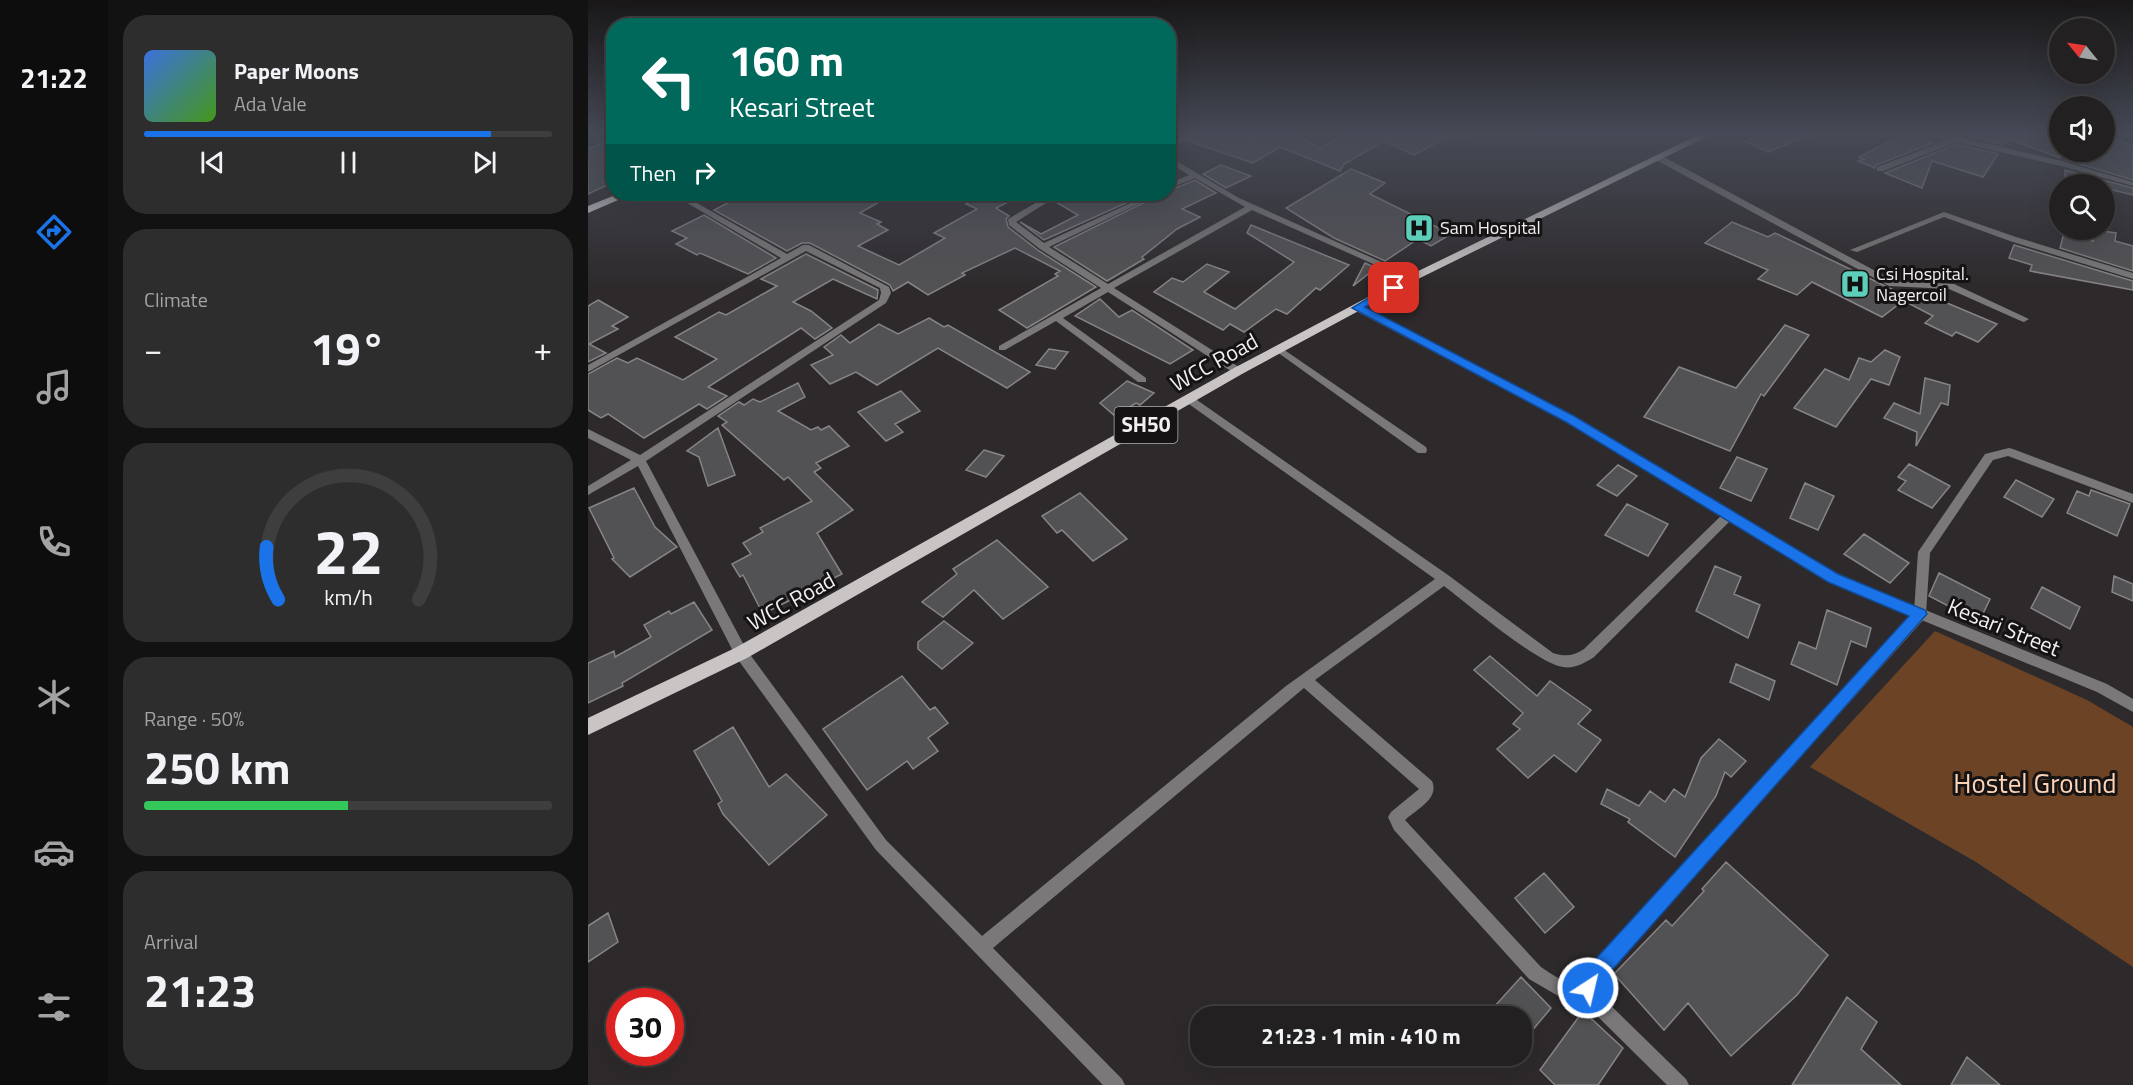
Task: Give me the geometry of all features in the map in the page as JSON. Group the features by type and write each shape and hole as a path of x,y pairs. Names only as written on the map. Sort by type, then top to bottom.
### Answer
{"highway":[{"path":"588,210 609,201"}],"main road":[{"name":"WCC Road","path":"588,727 741,653 1238,371 1412,278 1606,184"}],"street":[{"path":"1210,184 1236,200 1412,278"},
{"path":"1706,184 1892,284 1951,286 2024,319"},
{"path":"688,201 787,258"},
{"path":"1044,201 1011,221 1043,247 1238,371"},
{"path":"1043,247 1140,201"},
{"path":"1002,348 1251,207"},
{"path":"1854,250 1944,214 2013,239 2133,276"},
{"path":"588,369 806,247 884,287 886,293 883,301 640,460 588,491"},
{"name":"Kesari Street","path":"1357,308 1570,419 1833,578 2102,688 2133,706"},
{"path":"1056,317 1142,380"},
{"path":"1280,350 1422,450"},
{"path":"1190,400 1444,579 1548,657 1561,663 1571,662 1589,653 1729,515"},
{"path":"588,433 640,460 741,653 881,845 1116,1085"},
{"path":"1680,1085 1593,1000 1589,992 1589,981 1920,614 1924,552 1989,457 2009,452 2133,499"},
{"path":"980,948 1305,680 1444,579"},
{"path":"1305,680 1427,786 1426,793 1396,817 1399,825 1535,973 1556,988 1572,993 1589,992"}],"green space":[{"name":"Hostel Ground","path":"1935,631 2087,700 2133,727 2133,967 1976,862 1810,767"}],"building":[{"path":"588,184 606,184 606,186 588,194"},
{"path":"1186,184 1201,184 1216,193 1182,209 1200,217 1177,229 1142,257 1144,259 1107,281 1054,247 1147,201 1176,201 1176,188"},
{"path":"1219,184 1235,184 1226,188"},
{"path":"1327,184 1384,184 1370,194 1451,234 1431,246 1418,239 1385,261 1334,238 1286,208"},
{"path":"1911,184 1924,184 1922,188"},
{"path":"2115,184 2133,188 2133,195 2115,191"},
{"path":"731,201 881,201 860,213 881,222 877,224 888,230 858,246 899,265 945,238 934,233 977,209 966,204 972,201 1010,201 996,208 1009,216 1006,219 1008,227 1039,251 1096,287 1027,328 999,310 1058,276 1055,274 1060,271 1015,248 962,273 965,275 928,295 908,282 893,291 890,285 810,243 802,243 787,251 714,210"},
{"path":"1054,201 1130,201 1044,240 1020,222 1041,234 1078,215"},
{"path":"704,215 776,258 748,274 700,253 697,255 676,244 687,238 672,231"},
{"path":"1732,222 1768,237 1775,233 1908,297 1882,317 1812,282 1797,295 1758,279 1768,270 1705,243"},
{"path":"1251,225 1349,265 1320,290 1316,288 1287,314 1276,309 1244,332 1230,324 1223,330 1154,292 1172,278 1183,282 1207,264 1229,272 1204,292 1235,309 1294,262 1247,233"},
{"path":"2116,233 2115,241 2133,246 2133,271 2060,248 2062,240 2115,240"},
{"path":"2014,245 2133,281 2133,290 2030,271 2032,265 2009,258"},
{"path":"806,254 878,290 877,299 833,279 793,302 811,311 832,328 815,339 801,328 708,387 727,396 707,409 699,404 644,438 608,414 601,418 588,410 588,374 617,358 628,363 637,358 683,380 717,359 675,337 719,312 726,315 777,286 761,279"},
{"path":"1365,263 1376,268 1353,286"},
{"path":"1924,291 1997,324 1978,342 1956,332 1952,336 1925,323 1933,316 1906,302"},
{"path":"1100,299 1119,317 1132,310 1193,350 1170,364 1075,316"},
{"path":"598,300 628,317 612,326 618,329 589,344 606,353 588,362 588,306"},
{"path":"929,318 944,327 948,325 1030,372 1007,388 938,348 877,385 856,372 830,384 811,365 833,355 824,347 841,335 850,343 879,324 898,334"},
{"path":"1785,325 1809,335 1764,396 1761,394 1730,451 1644,417 1679,367 1736,388"},
{"path":"1049,349 1068,352 1055,369 1036,365"},
{"path":"1885,350 1900,357 1889,385 1871,379 1836,427 1794,408 1825,369 1849,380 1859,358 1871,362"},
{"path":"1925,378 1950,385 1948,405 1941,403 1916,446 1917,432 1884,418 1894,403 1920,414"},
{"path":"1127,381 1154,393 1140,405 1136,403 1115,416 1100,403"},
{"path":"798,383 805,397 778,411 811,430 818,427 821,430 829,426 849,446 816,463 821,468 814,472 853,510 817,533 842,574 763,614 743,575 740,577 732,564 751,554 743,543 763,532 760,528 812,501 788,477 784,480 722,425 727,422 718,416 739,402 744,405 753,399 760,402"},
{"path":"901,391 920,411 895,424 903,432 886,441 858,412"},
{"path":"718,428 735,475 708,486 699,457 687,451"},
{"path":"984,450 1004,456 986,477 966,470"},
{"path":"1737,457 1767,469 1751,501 1720,488"},
{"path":"1909,464 1950,486 1932,508 1898,490 1906,481 1898,477"},
{"path":"1618,465 1637,476 1617,496 1597,485"},
{"path":"2016,480 2054,499 2042,517 2004,497"},
{"path":"1805,483 1834,496 1818,530 1790,518"},
{"path":"634,488 655,527 677,547 630,577 612,559 614,558 589,508"},
{"path":"2091,490 2130,504 2117,536 2067,513 2077,491 2089,496"},
{"path":"1080,493 1127,539 1093,561 1062,530 1057,533 1042,516"},
{"path":"1627,504 1668,524 1648,556 1605,535"},
{"path":"1864,534 1909,563 1890,583 1844,554"},
{"path":"997,540 1048,587 1003,619 974,590 943,617 922,602 957,574 953,569"},
{"path":"1715,566 1741,577 1734,594 1760,605 1748,638 1696,611"},
{"path":"1939,573 1990,599 1979,622 1929,596"},
{"path":"2114,576 2133,584 2133,601 2112,592"},
{"path":"2042,587 2080,607 2070,629 2031,608"},
{"path":"694,602 712,630 622,683 623,686 588,703 588,663 614,651 615,657 651,637 644,625 669,611 671,614"},
{"path":"1827,610 1871,628 1866,647 1851,641 1837,685 1791,664 1799,642 1816,649"},
{"path":"944,621 973,643 942,669 918,649 918,642"},
{"path":"1490,656 1537,696 1550,681 1591,710 1578,724 1601,740 1576,772 1554,755 1528,778 1497,749 1520,729 1513,724 1523,713 1474,670"},
{"path":"1736,664 1775,681 1769,700 1730,682"},
{"path":"902,676 930,710 935,707 948,723 928,738 938,751 913,769 907,761 867,790 823,729"},
{"path":"733,727 769,787 786,774 827,815 769,865 723,814 718,804 722,801 694,751"},
{"path":"1719,739 1746,761 1731,777 1725,772 1716,796 1675,857 1628,822 1630,819 1601,804 1607,789 1639,806 1650,791 1665,802 1674,789 1685,797 1701,758"},
{"path":"1726,862 1828,955 1797,995 1731,1056 1688,1003 1664,1030 1614,974 1666,920 1672,926 1704,891 1702,889"},
{"path":"1544,873 1574,907 1545,933 1515,898"},
{"path":"608,913 618,942 588,962 588,926"},
{"path":"1521,977 1551,1008 1532,1031 1532,1006 1495,1006"},
{"path":"1847,997 1877,1022 1861,1049 1901,1085 1792,1085"},
{"path":"1583,1011 1623,1048 1598,1085 1555,1085 1540,1070"},
{"path":"1967,1057 2000,1085 1951,1085"}],"place":[{"name":"Sam Hospital","path":"1419,228"},
{"name":"Csi Hospital. Nagercoil","path":"1855,284"}],"route":[{"path":"1394,288 1357,308 1570,419 1833,578 1920,614 1589,981 1588,988"}]}
